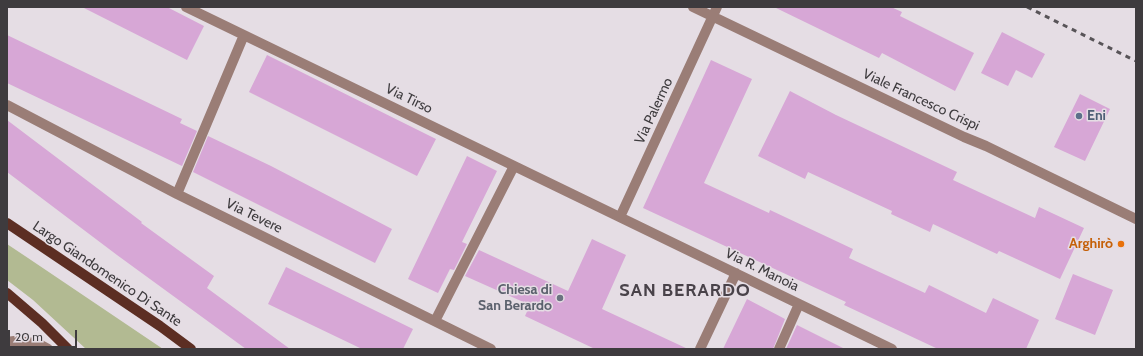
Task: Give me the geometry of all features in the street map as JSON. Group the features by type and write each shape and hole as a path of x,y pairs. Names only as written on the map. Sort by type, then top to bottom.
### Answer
{"main road":[{"name":"Largo Giandomenico Di Sante","path":"7,223 160,326 191,349"},
{"path":"7,293 42,323 68,349"}],"street":[{"name":"Via Tirso","path":"186,7 620,217"},
{"name":"Viale Francesco Crispi","path":"693,7 1136,219"},
{"name":"Via Palermo","path":"620,217 717,7"},
{"path":"178,194 244,35"},
{"name":"Via Tevere","path":"7,105 178,194 491,349"},
{"path":"435,321 514,166"},
{"name":"Via R. Manoia","path":"620,217 892,349"},
{"path":"700,349 736,273"},
{"path":"779,349 799,304"},
{"path":"7,342 14,341 37,343 48,349"}],"green space":[{"path":"7,244 163,349 86,349 33,300 7,280"}],"building":[{"path":"82,7 167,7 204,26 187,60"},
{"path":"774,7 891,7 902,12 900,16 974,53 955,91 882,53 879,58"},
{"path":"1002,32 1045,54 1032,78 1016,70 1008,86 981,73"},
{"path":"7,35 182,119 180,123 197,131 182,166 7,83"},
{"path":"267,55 436,139 417,176 249,92"},
{"path":"711,60 752,79 704,183 769,213 770,210 853,249 849,258 925,293 929,285 986,313 993,298 1039,320 1026,349 938,349 844,305 846,302 643,208"},
{"path":"790,91 836,115 957,172 953,180 1035,218 1039,207 1084,228 1060,279 999,251 997,254 933,224 930,232 891,214 892,211 808,172 805,179 758,156"},
{"path":"1080,94 1110,109 1085,161 1054,147"},
{"path":"7,120 142,222 141,223 214,276 207,288 290,349 246,349 117,255 7,172"},
{"path":"208,136 271,166 392,229 375,263 193,172"},
{"path":"467,156 497,171 462,242 467,244 454,270 450,269 438,293 408,279"},
{"name":"Chiesa di San Berardo","path":"592,239 626,255 602,309 688,349 595,349 525,316 530,305 465,276 479,250 568,291"},
{"path":"286,267 413,329 403,349 362,349 268,304"},
{"path":"1073,274 1113,290 1095,335 1055,319"},
{"path":"747,299 785,319 773,349 723,349"},
{"path":"797,325 845,349 786,349"}],"railway":[{"path":"1027,7 1136,61"}],"place":[{"name":"Eni","path":"1079,116"},
{"name":"Arghirò","path":"1121,244"},
{"name":"Chiesa di San Berardo","path":"560,298"}],"district":[{"name":"SAN BERARDO","path":"685,291"}]}
